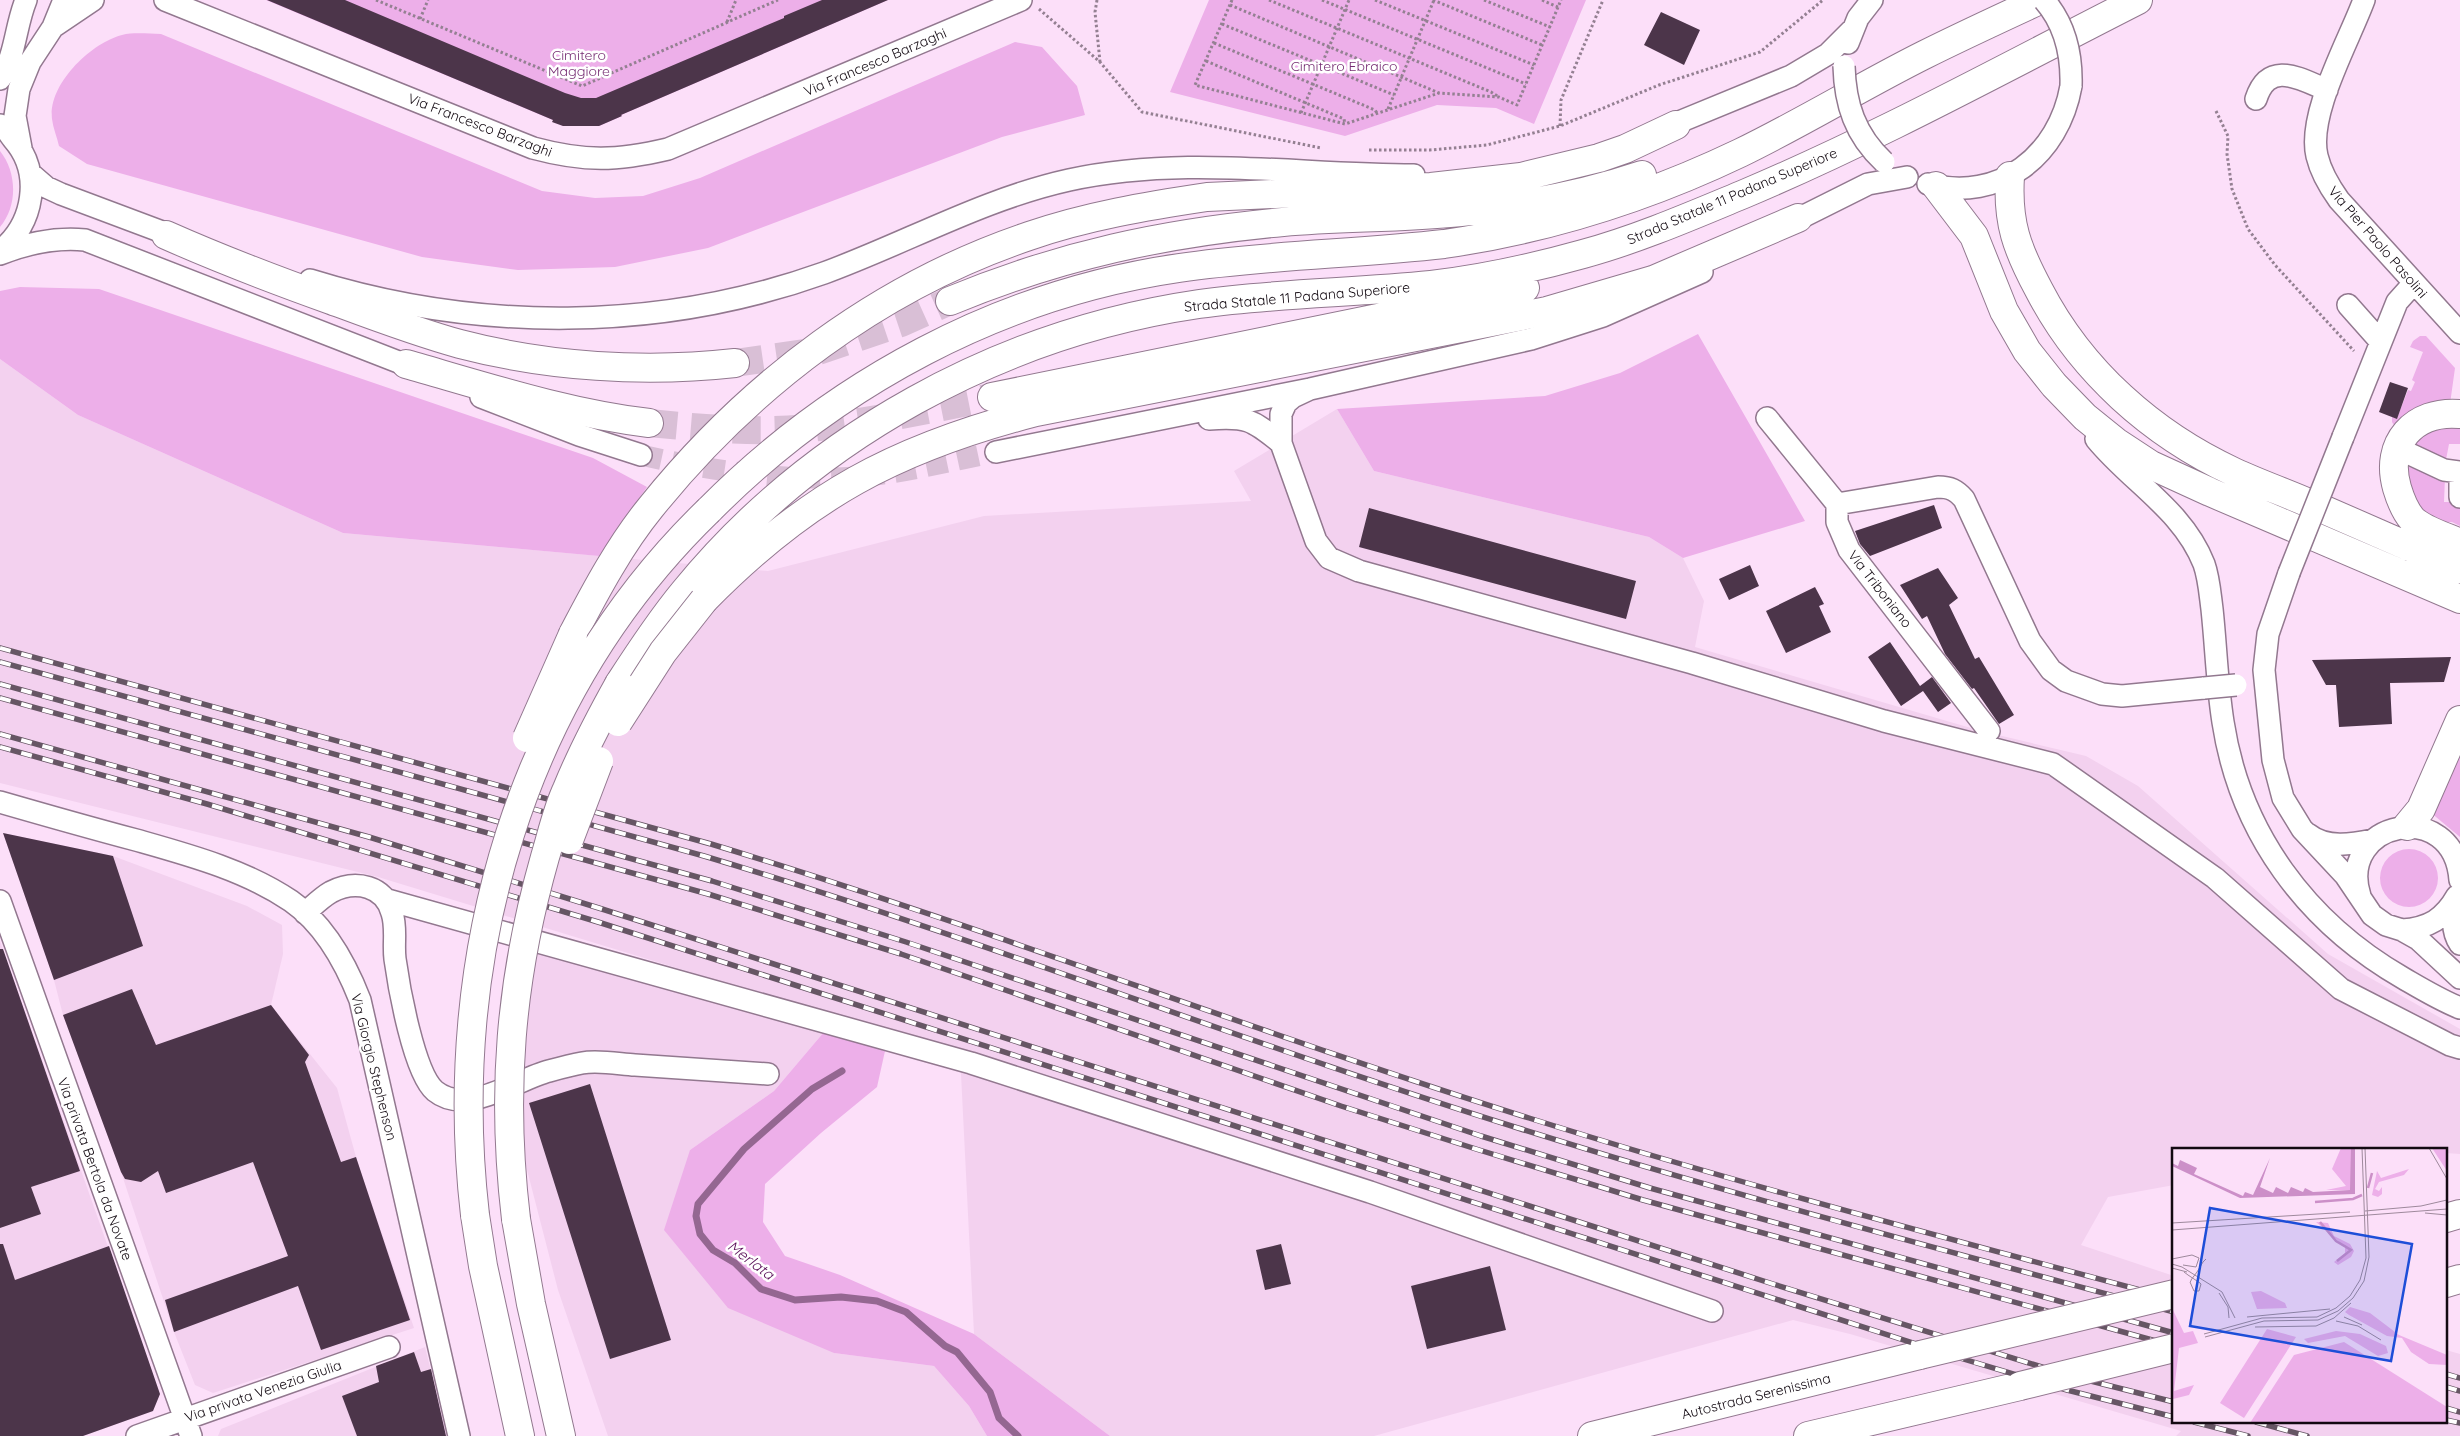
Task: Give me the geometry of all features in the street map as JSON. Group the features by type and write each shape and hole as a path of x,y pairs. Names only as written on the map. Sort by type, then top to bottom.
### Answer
{"highway":[{"path":"950,301 1044,266 1133,242 1286,222 1459,213 1535,202 1600,188 1688,156 1924,55 2040,0"},
{"name":"Strada Statale 11 Padana Superiore","path":"561,1436 531,1304 511,1176 508,1095 513,1014 523,946 534,898 566,790 597,724 638,655 684,592 760,513 831,455 896,411 967,373 1061,336 1122,319 1200,304 1434,284 1546,264 1621,243 1815,164 2138,0"},
{"path":"520,1436 483,1266 472,1184 469,1093 470,1045 476,986 492,897 528,779 565,701 600,642 636,588 684,534 768,455 804,426 873,379 950,338 1031,305 1107,283 1177,268 1444,244 1481,239 1574,217 1665,186 1741,152 1924,55"},
{"path":"485,938 488,857 500,807 513,771 573,634 615,559 651,507 732,419 786,371 828,338 886,301 926,279 1029,236 1101,216 1207,197 1431,187 1521,177 1599,158 1625,149 1676,125"},
{"path":"992,397 1439,306 1538,285 1593,270 1630,258 1681,236 1815,164"},
{"path":"2010,176 2009,213 2012,228 2020,252 2036,285 2047,305 2078,350 2126,402 2155,426 2233,472 2460,569"},
{"path":"1936,186 1974,236 2004,311 2027,351 2054,386 2085,417 2116,442 2151,465 2276,522 2460,599"},
{"path":"523,946 555,885 586,791 603,752 623,713 663,652 704,600 746,559 772,536 828,496 927,445 992,424 1036,412 1562,307 1653,280 1798,218"},
{"path":"166,234 266,277 422,333 462,344 525,357 600,366 702,367 735,364"},
{"path":"406,364 547,404 600,416 649,423"},
{"path":"2460,414 2449,413 2424,419 2407,432 2397,448 2393,466 2399,496 2409,513 2423,526 2460,543"},
{"path":"2407,826 2421,809 2460,720"},
{"name":"Autostrada Serenissima","path":"1592,1436 2172,1294"},
{"path":"1808,1436 2172,1348"}],"street":[{"path":"0,252 22,227 31,201 31,174 21,148 15,116 19,89 30,62 53,27 64,0"},
{"path":"53,27 93,0"},
{"name":"Via Francesco Barzaghi","path":"165,0 533,148 567,157 603,160 634,157 668,149 1028,3"},
{"path":"1853,29 1844,66 1844,89 1852,118 1867,144 1884,162 1907,177 1936,186 1974,187 2010,176 2029,163 2050,141 2064,115 2071,86 2068,46 2058,20 2044,0"},
{"name":"Via Pier Paolo Pasolini","path":"2364,0 2327,90 2315,130 2316,154 2324,179 2339,200 2460,333"},
{"path":"31,174 46,187 61,194 166,234 332,286 436,309 481,315 528,318 584,318 631,315 738,298 785,286 878,252 952,218 993,203 1067,180 1108,172 1194,166 1239,166 1375,175 1458,173 1561,157 1676,125 1791,76 1828,54 1853,29 1868,3"},
{"path":"0,79 9,65 22,4"},
{"path":"2256,99 2260,88 2268,79 2281,74 2327,90"},
{"path":"0,125 21,148"},
{"path":"996,452 1310,389 1570,329 1672,287 1728,259 1798,218 1868,184 1907,177"},
{"path":"0,252 19,246 56,239 85,240 406,364 496,403 641,455"},
{"path":"2414,282 2400,295 2380,341 2289,573 2268,634 2265,683 2277,782 2286,804 2302,829 2345,875 2372,915 2386,925 2402,930 2428,948 2460,978"},
{"path":"2348,305 2380,341"},
{"path":"2054,386 2099,442 2156,496 2193,541 2204,565 2212,613 2222,721 2229,754 2241,792 2255,826 2273,859 2309,905 2346,940 2391,971 2441,1000 2460,1008"},
{"path":"1310,389 1292,397 1286,403 1281,414 1281,443 1316,541 1329,558 1359,571 1692,662 1884,721 2053,764 2215,878 2341,989 2450,1045 2460,1048"},
{"path":"1116,427 1229,418 1244,419 1255,422 1281,443"},
{"path":"1767,418 1837,504 1938,487 1949,487 1958,492 1964,499 2030,641 2051,670 2066,681 2102,694 2122,696 2265,683"},
{"path":"2397,448 2444,470 2460,472 2460,497"},
{"name":"Via Triboniano","path":"1837,504 1837,522 1849,550 1988,731"},
{"name":"Via Giorgio Stephenson","path":"0,802 200,858 258,882 292,902 305,913 333,947 351,977 360,1000 459,1436"},
{"path":"2362,902 2357,886 2357,869 2363,853 2373,840 2389,830 2407,826 2421,828 2434,833 2446,843 2454,854 2459,886 2453,920 2454,930 2460,944"},
{"path":"2302,829 2312,837 2336,844 2350,844 2373,840"},
{"path":"2402,930 2420,929 2436,922 2448,911 2459,886"},
{"path":"305,913 330,892 342,888 369,887 381,893 388,900 970,1064 1370,1192 1712,1311"},
{"path":"388,900 395,928 394,958 412,1044 422,1072 433,1090 442,1096 462,1100 486,1096 544,1072 584,1062 768,1074"},
{"name":"Via privata Bertola da Novate","path":"0,902 188,1427"},
{"name":"Via privata Venezia Giulia","path":"137,1436 188,1427 390,1347"}],"path":[{"path":"376,0 582,86 778,0"},
{"path":"420,19 428,0"},
{"path":"726,22 736,0"},
{"path":"1097,0 1095,12 1100,62"},
{"path":"1232,0 1195,86 1345,124 1439,93"},
{"path":"1269,0 1491,92 1517,105 1561,0"},
{"path":"1322,0 1526,84"},
{"path":"1301,113 1349,0"},
{"path":"1374,0 1534,65"},
{"path":"1388,110 1433,0 1542,45"},
{"path":"1484,0 1550,27"},
{"path":"1542,0 1558,7"},
{"path":"1560,126 1561,100 1603,0"},
{"path":"1366,150 1430,150 1487,145 1560,126 1659,85 1760,52 1822,0"},
{"path":"1028,3 1100,62 1142,112 1330,150"},
{"path":"1230,6 1439,93 1499,97"},
{"path":"1222,24 1394,95"},
{"path":"1214,43 1376,110 1377,113"},
{"path":"1206,61 1344,119 1345,124"},
{"path":"2216,111 2228,136 2227,154 2232,189 2248,229 2275,265 2359,357"}],"shaded area":[{"path":"0,359 78,415 343,533 768,571 984,516 1251,501 1234,471 1337,409 1374,471 1649,537 1683,558 1704,601 1695,647 1981,731 2086,756 2138,786 2328,954 2460,1029 2460,1154 2448,1153 2448,1148 2172,1148 2172,1185 2108,1197 2081,1245 2172,1275 2172,1424 2448,1424 2448,1351 2460,1354 2460,1436 2176,1436 2181,1431 1850,1334 1793,1320 1374,1436 1110,1436 974,1334 960,1054 378,877 0,783"},
{"path":"3,833 113,856 247,906 282,925 283,954 271,1005 337,1088 356,1157 414,1328 213,1393 195,1385 174,1332 121,1172 63,1015 54,980"},
{"path":"0,941 160,1394 153,1411 83,1436 0,1436"},
{"path":"535,952 824,1032 774,1091 690,1150 834,1353 934,1366 969,1406 987,1436 608,1436 558,1290 525,1162 514,1101"},
{"path":"425,1347 447,1436 218,1436 221,1429"}],"green space":[{"name":"Cimitero Maggiore","path":"266,0 888,0 599,126 563,126 553,120"},
{"name":"Cimitero Ebraico","path":"1209,0 1586,0 1534,124 1496,108 1437,105 1345,136 1170,92"},
{"path":"136,33 161,34 542,191 595,198 643,196 700,178 1015,42 1042,47 1077,86 1085,115 1002,137 708,248 615,267 518,270 422,257 87,164 59,146 52,119 53,106 57,92 64,79 74,67 85,56 110,39"},
{"path":"0,151 10,169 13,189 10,209 0,227"},
{"path":"20,287 99,289 593,458 647,487 599,556 343,533 78,415 0,359 0,291"},
{"path":"1698,334 1805,521 1683,558 1649,537 1374,471 1337,409 1545,396 1620,373"},
{"path":"2420,336 2426,336 2455,368 2450,404 2395,427 2392,417 2397,418 2408,390 2411,391 2415,382 2412,380 2423,352 2410,347 2413,341"},
{"path":"2460,424 2460,444 2449,444 2445,465 2414,446 2418,439 2428,430 2439,426"},
{"path":"2403,465 2445,477 2444,502 2460,502 2460,526 2452,522 2444,522 2418,511"},
{"path":"2460,742 2460,837 2430,812"},
{"path":"2409,849 2420,851 2433,862 2438,878 2436,889 2425,902 2409,907 2398,905 2385,894 2380,878 2382,867 2393,854"},
{"path":"824,1032 885,1051 877,1087 821,1133 765,1184 763,1222 785,1256 840,1275 974,1334 1110,1436 987,1436 969,1406 934,1366 834,1353 728,1308 664,1230 690,1150 774,1091"}],"building":[{"path":"267,0 345,0 565,93 581,98 596,98 822,0 888,0 599,126 563,126 552,122 553,120"},
{"path":"1661,12 1700,30 1684,65 1644,45"},
{"path":"2390,382 2408,388 2397,419 2379,412"},
{"path":"1934,505 1942,528 1870,556 1860,544 1855,531"},
{"path":"1369,508 1636,581 1626,619 1359,547"},
{"path":"1750,565 1759,586 1729,600 1719,579"},
{"path":"1938,568 1958,598 1949,605 1975,659 1979,657 2014,715 1999,724 1974,688 1972,689 1945,654 1927,616 1922,619 1900,585"},
{"path":"1815,587 1824,604 1819,606 1831,632 1786,653 1766,611"},
{"path":"1890,642 1920,686 1932,677 1951,703 1938,712 1923,691 1901,706 1868,657"},
{"path":"2451,657 2444,682 2390,683 2392,724 2339,727 2336,685 2326,685 2312,660"},
{"path":"3,833 113,856 143,946 54,980"},
{"path":"0,949 3,949 80,1171 31,1187 41,1214 0,1228"},
{"path":"132,989 156,1045 271,1005 309,1055 305,1062 341,1162 356,1157 410,1320 321,1350 298,1286 174,1332 165,1300 288,1256 253,1162 166,1193 158,1171 141,1182 125,1179 63,1015"},
{"path":"590,1084 671,1340 610,1359 529,1103"},
{"path":"0,1244 3,1244 15,1280 109,1246 160,1394 153,1411 83,1436 0,1436"},
{"path":"1281,1244 1291,1284 1265,1290 1256,1250"},
{"path":"1490,1266 1506,1330 1427,1349 1411,1286"},
{"path":"414,1352 421,1372 431,1369 446,1436 357,1436 342,1396 379,1382 376,1366"}],"waterway":[{"name":"Merlata","path":"842,1071 812,1089 744,1149 698,1204 696,1216 700,1234 713,1250 735,1263 761,1289 795,1300 841,1297 877,1301 906,1312 945,1346 957,1352 990,1392 999,1418 1018,1436"}],"tunnel":[{"path":"735,363 818,351 901,323 950,301"},
{"path":"649,423 743,430 801,429 884,418 992,397"},
{"path":"641,455 699,467 758,475 817,478 891,473 996,452"}],"railway":[{"path":"0,648 711,844 1018,944 1426,1085 1609,1143 1931,1234 2172,1298"},
{"path":"0,662 704,856 909,921 1314,1061 1518,1128 1763,1201 2172,1311"},
{"path":"0,684 712,881 906,942 1481,1136 1650,1188 2172,1332"},
{"path":"0,698 708,894 901,954 1341,1106 1476,1149 1643,1200 2172,1345"},
{"path":"0,734 369,837 602,909 1773,1284 2071,1376 2172,1401"},
{"path":"0,747 207,804 598,922 1960,1358 2067,1390 2172,1416"},
{"path":"2448,1375 2460,1378"},
{"path":"2448,1388 2460,1391"},
{"path":"2448,1409 2460,1412"},
{"path":"2448,1420 2460,1423"},
{"path":"2202,1424 2248,1436"},
{"path":"2263,1424 2307,1436"}]}
